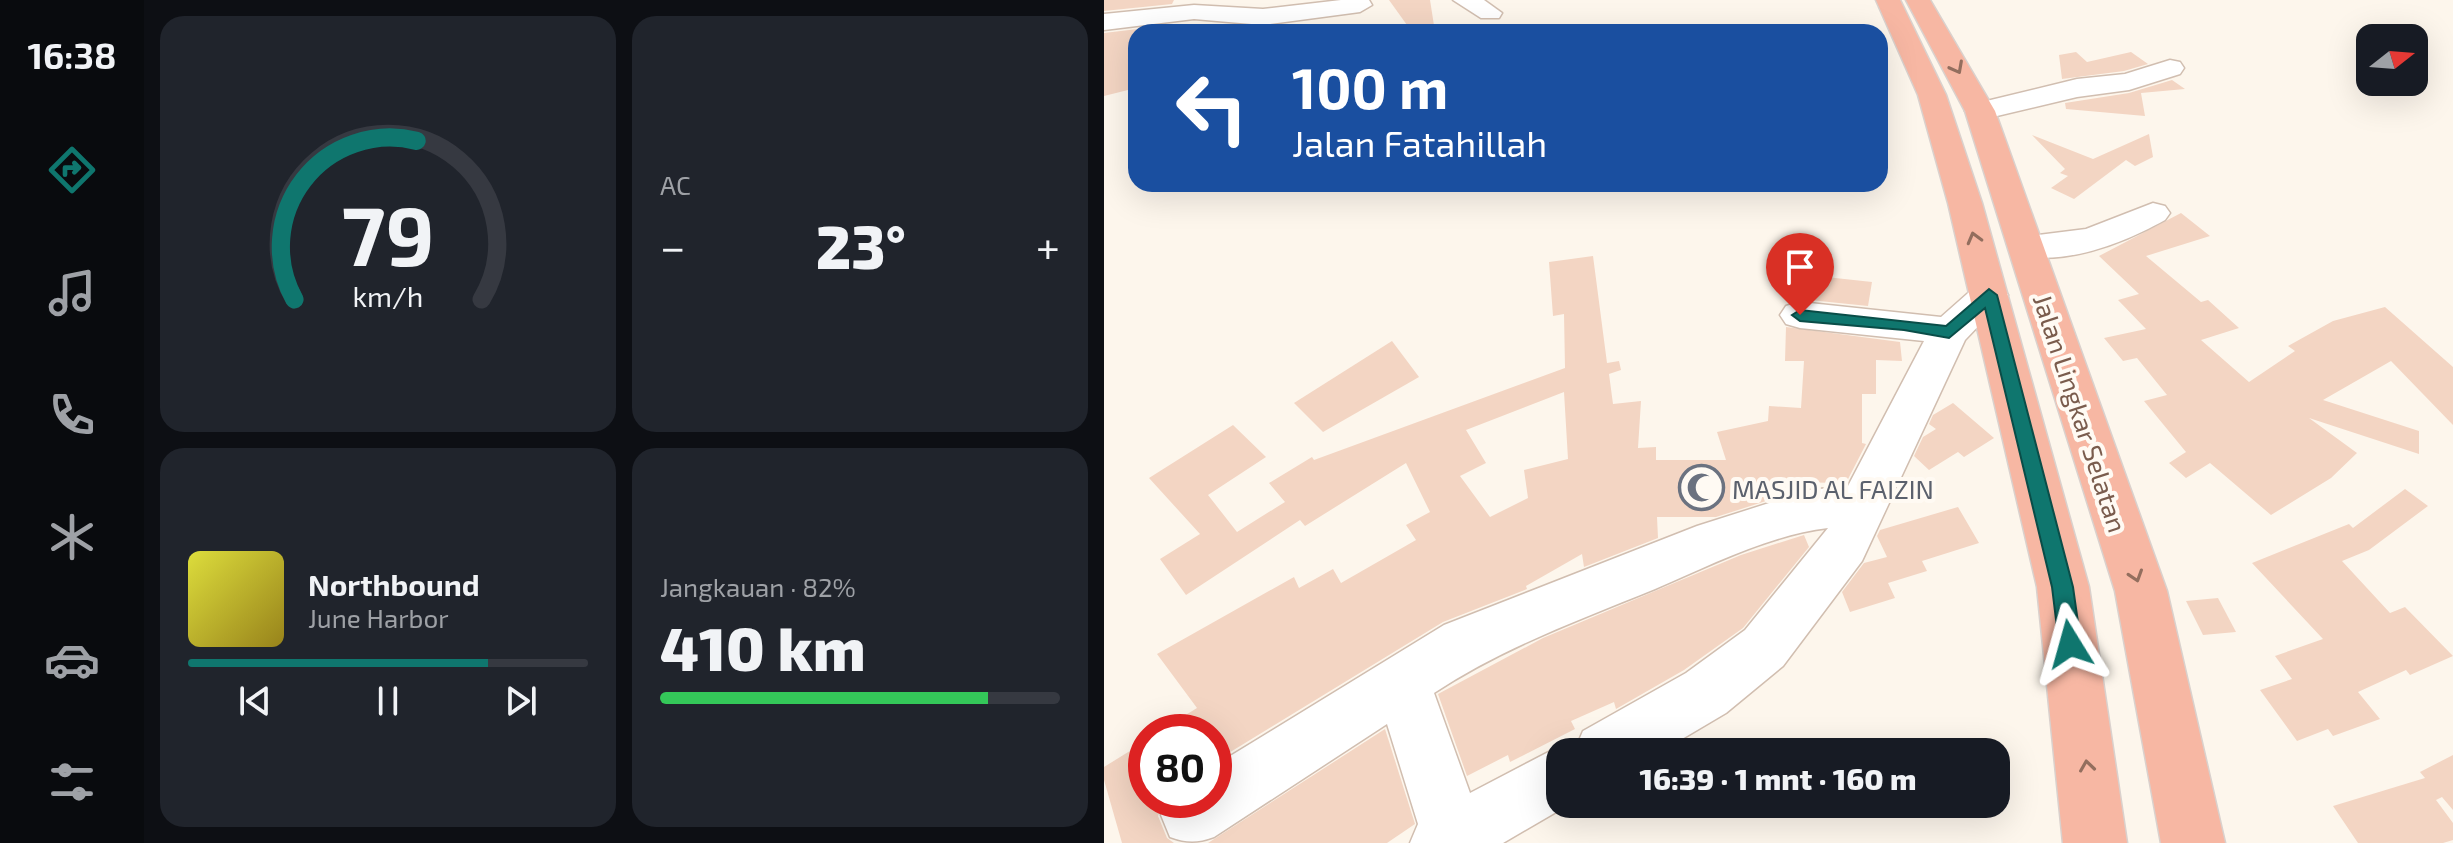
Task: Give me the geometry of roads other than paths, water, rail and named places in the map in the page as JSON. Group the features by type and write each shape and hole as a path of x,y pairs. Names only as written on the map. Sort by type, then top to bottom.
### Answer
{"highway":[{"name":"Jalan Lingkar Selatan","path":"1888,0 1932,95 1989,295 2063,587 2095,843"},
{"name":"Jalan Lingkar Selatan","path":"1918,0 1980,111 2141,591 2193,843"}],"street":[{"path":"1465,0 1490,13"},
{"path":"1104,22 1194,12 1263,17 1360,5"},
{"path":"1980,111 2077,88 2129,82 2170,68"},
{"path":"2026,246 2080,244 2153,213"},
{"path":"1628,738 1706,693 1764,648 1844,546 1949,332 1989,295"},
{"path":"1800,315 1904,324 1949,332"},
{"path":"1232,789 1463,643 1697,548 1810,510 1862,504"},
{"path":"1401,680 1448,838 1546,784"}],"place":[{"name":"MASJID AL FAIZIN","path":"1701,488"}]}
